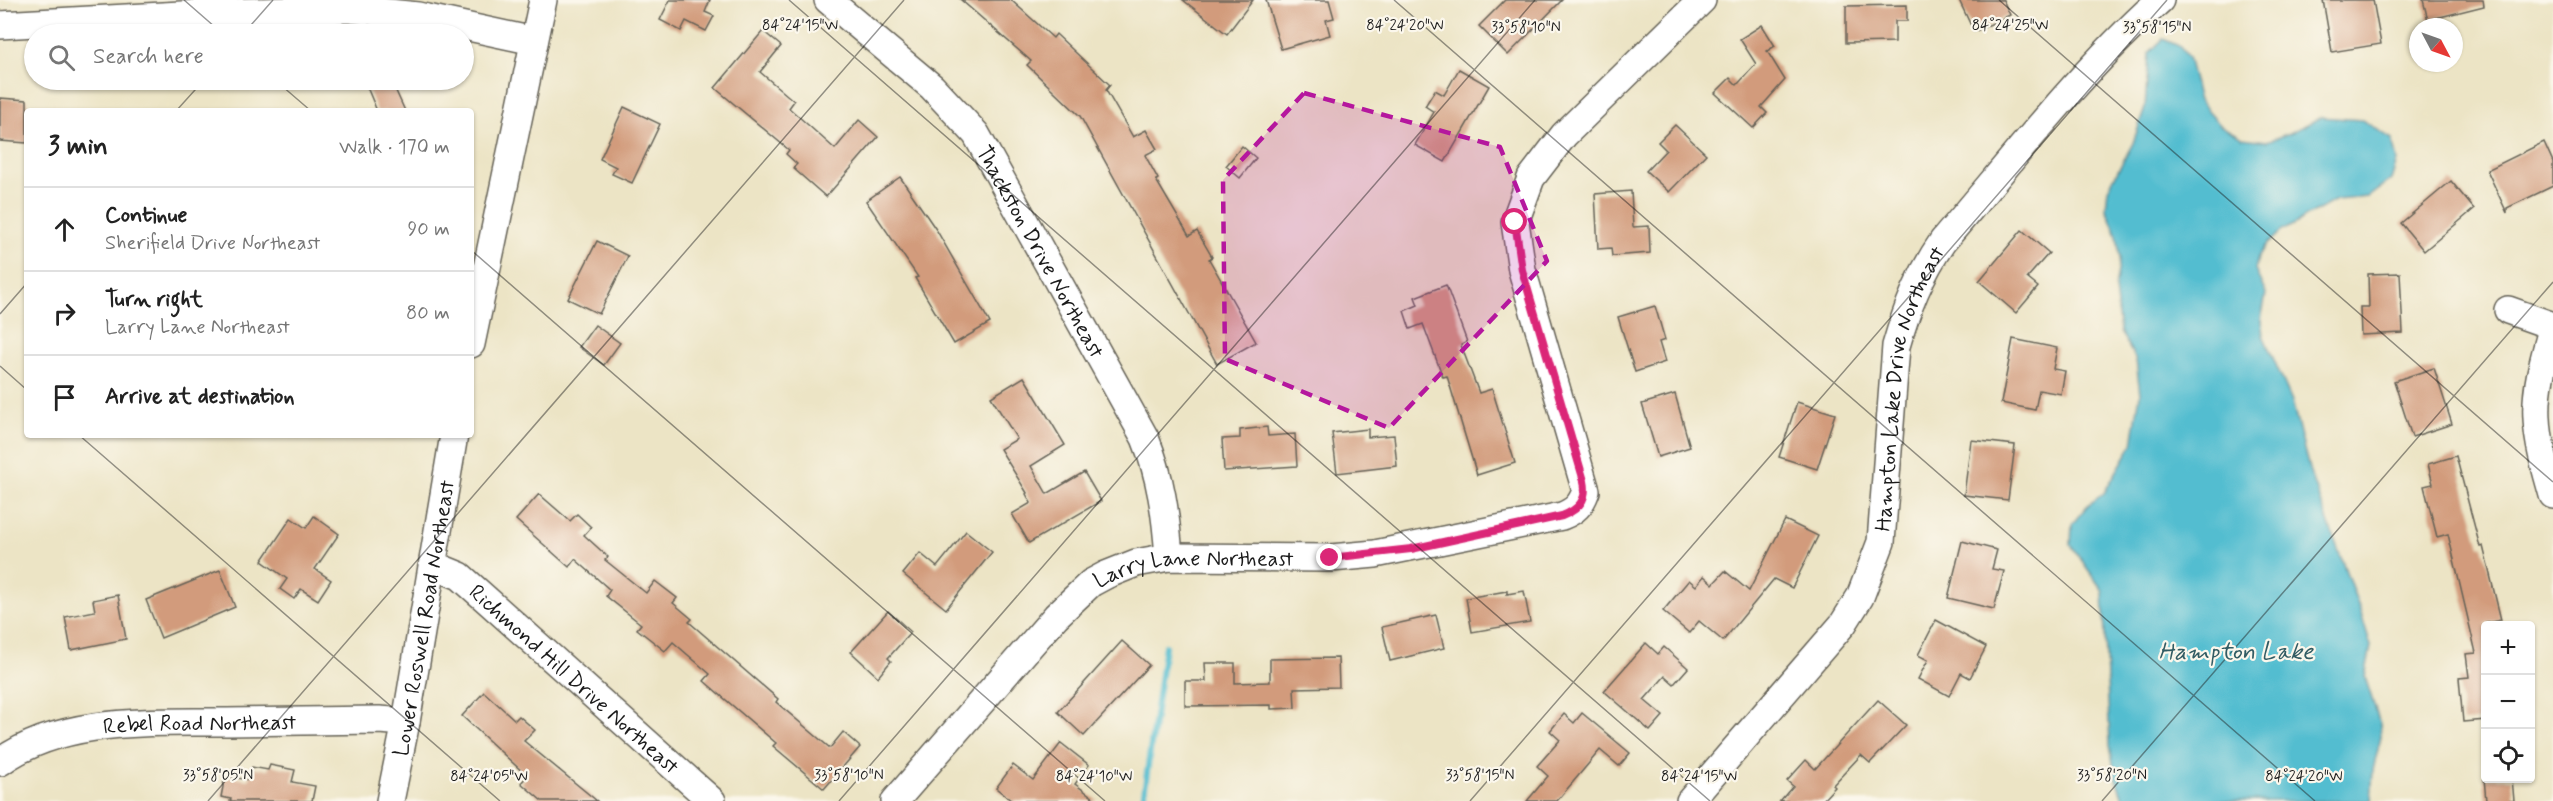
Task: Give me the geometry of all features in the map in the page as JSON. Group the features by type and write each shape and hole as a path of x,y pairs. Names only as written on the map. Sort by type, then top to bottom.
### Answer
{"street":[{"path":"474,330 543,0"},
{"name":"Thackston Drive Northeast","path":"828,0 932,87 976,134 1145,438 1164,496 1169,557"},
{"name":"Larry Lane Northeast","path":"895,801 1073,598 1091,583 1106,575 1136,563 1169,557 1330,558 1375,554 1573,512 1582,503 1586,491 1584,481 1522,270 1515,222 1531,178 1552,148 1702,0"},
{"name":"Hampton Lake Drive Northeast","path":"1690,801 1843,624 1860,597 1873,567 1882,533 1896,346 1905,315 1928,262 1943,241 2092,68 2126,31 2160,0"},
{"path":"0,25 349,9 418,16 455,24"},
{"path":"474,28 534,41"},
{"path":"2508,310 2553,326 2540,379 2536,416 2553,495"},
{"name":"Lower Roswell Road Northeast","path":"390,801 406,722 454,438"},
{"name":"Richmond Hill Drive Northeast","path":"433,565 460,576 712,801"},
{"name":"Rebel Road Northeast","path":"0,762 39,741 108,725 406,722"}],"highlighted area":[{"path":"1304,93 1500,147 1547,261 1389,428 1225,359 1223,180"}],"water":[{"name":"Hampton Lake","path":"2163,39 2179,46 2188,57 2199,101 2221,126 2242,138 2267,141 2290,133 2321,117 2362,120 2392,139 2397,161 2391,180 2368,197 2336,200 2282,231 2265,246 2258,257 2255,270 2266,294 2261,320 2263,335 2292,401 2309,469 2371,646 2365,677 2380,724 2381,737 2373,770 2371,801 2124,801 2115,776 2110,745 2103,591 2071,545 2072,524 2087,506 2104,493 2132,445 2140,394 2136,360 2120,331 2115,289 2120,258 2117,236 2106,208 2108,189 2133,143 2145,108 2149,53"}],"building":[{"path":"670,0 710,0 705,12 714,16 706,31 686,21 681,31 660,20"},
{"path":"961,0 1011,0 1053,38 1056,34 1110,85 1106,90 1133,137 1146,130 1157,149 1145,155 1158,179 1156,180 1189,236 1197,231 1212,257 1209,259 1256,342 1217,364 1080,116 1027,65 1031,61"},
{"path":"1183,0 1253,0 1227,34"},
{"path":"1266,0 1329,0 1334,18 1326,20 1330,35 1281,49"},
{"path":"1505,0 1562,0 1508,55 1479,26"},
{"path":"1959,0 2003,0 2010,15 1974,32"},
{"path":"2323,0 2373,0 2381,44 2332,52"},
{"path":"2423,0 2483,0 2484,6 2428,18"},
{"path":"1907,5 1907,21 1895,21 1895,42 1846,43 1846,6"},
{"path":"1762,25 1775,46 1767,51 1785,80 1761,107 1767,113 1753,128 1715,93 1730,78 1737,85 1756,64 1740,39"},
{"path":"763,31 781,46 760,72 794,101 789,108 835,149 859,120 878,137 826,197 793,168 797,164 786,154 789,150 715,88"},
{"path":"1459,69 1489,86 1445,162 1415,145 1434,112 1425,106 1435,90 1444,95"},
{"path":"368,90 396,90 404,108 376,108"},
{"path":"0,98 27,100 27,108 24,108 24,143 0,141"},
{"path":"624,107 660,124 632,183 612,174 616,167 600,159"},
{"path":"1675,125 1706,154 1669,192 1646,171 1666,150 1658,142"},
{"path":"2544,142 2553,162 2553,186 2507,208 2507,213 2487,170"},
{"path":"1242,146 1256,158 1240,178 1226,166"},
{"path":"900,177 937,231 990,323 954,344 915,278 918,277 866,201"},
{"path":"2451,181 2474,209 2424,251 2401,223"},
{"path":"1631,191 1633,227 1649,226 1650,253 1612,256 1611,248 1598,249 1595,194"},
{"path":"2022,230 2049,253 2027,278 2038,287 2016,313 1979,281"},
{"path":"597,241 628,256 599,314 568,299"},
{"path":"2400,273 2403,333 2361,335 2360,307 2369,307 2368,274"},
{"path":"1446,285 1467,342 1461,345 1479,393 1492,389 1515,463 1477,475 1447,376 1443,377 1423,324 1410,329 1404,311 1418,305 1415,297"},
{"path":"1655,306 1665,340 1659,342 1665,362 1635,372 1618,317"},
{"path":"595,325 620,343 604,365 579,347"},
{"path":"2013,339 2057,348 2053,369 2065,371 2061,394 2039,390 2035,410 2001,403"},
{"path":"2434,368 2452,424 2412,437 2394,381"},
{"path":"1024,377 1065,445 1031,466 1047,494 1084,472 1101,501 1029,543 1012,514 1031,503 1000,449 1017,439 991,397"},
{"path":"1675,394 1690,447 1658,457 1642,404"},
{"path":"1797,402 1835,414 1817,469 1779,457"},
{"path":"1267,427 1268,436 1295,434 1297,466 1224,471 1222,439 1240,438 1240,430"},
{"path":"1368,429 1368,437 1394,435 1397,466 1337,473 1332,433"},
{"path":"1971,440 2015,445 2008,500 1964,495"},
{"path":"2456,456 2480,547 2483,546 2501,620 2481,621 2481,720 2463,722 2459,678 2469,677 2466,654 2476,653 2448,534 2437,537 2424,486 2433,484 2428,464"},
{"path":"539,494 570,521 577,514 591,527 584,535 608,557 605,560 646,593 655,581 677,598 673,603 692,619 689,622 778,699 776,702 830,748 843,732 860,747 824,789 773,746 776,743 704,681 710,674 673,642 665,651 637,629 641,624 606,596 610,590 575,559 569,567 516,520"},
{"path":"314,516 339,534 315,569 331,580 318,600 301,589 294,599 280,589 287,579 262,561 291,518 306,528"},
{"path":"1785,520 1818,536 1792,588 1774,579 1723,641 1699,621 1689,633 1663,611 1689,580 1696,586 1704,576 1713,584 1725,571 1749,591"},
{"path":"966,531 992,552 946,609 903,574 920,553 937,567"},
{"path":"1962,541 1997,550 1992,569 2004,571 1994,609 1948,598"},
{"path":"220,570 235,607 161,638 146,600"},
{"path":"1507,591 1507,594 1524,591 1530,622 1472,632 1466,598"},
{"path":"118,595 126,639 71,650 65,617 95,611 93,600"},
{"path":"888,611 911,632 888,658 891,661 878,677 851,652"},
{"path":"1436,615 1444,648 1390,661 1382,627"},
{"path":"1936,620 1986,647 1970,678 1961,673 1949,696 1918,679 1928,660 1918,655"},
{"path":"1122,641 1149,665 1084,736 1058,712"},
{"path":"1646,643 1658,654 1664,647 1688,668 1674,684 1665,676 1644,700 1663,716 1650,731 1604,691"},
{"path":"1338,658 1339,687 1294,688 1295,708 1271,709 1271,705 1185,706 1185,681 1206,681 1205,663 1235,663 1235,683 1270,682 1270,659"},
{"path":"484,692 515,720 519,716 535,730 524,741 597,801 542,801 521,783 527,776 462,716"},
{"path":"1878,700 1906,725 1870,763 1861,755 1833,785 1835,787 1822,801 1780,801 1793,786 1787,781 1806,760 1815,769"},
{"path":"1582,713 1630,753 1619,766 1600,750 1557,801 1527,801 1548,776 1537,766 1560,740 1550,731 1564,714 1574,723"},
{"path":"1061,743 1089,765 1075,784 1098,801 1012,801 996,788 1013,765 1033,780"},
{"path":"270,765 295,770 292,782 315,786 312,801 230,801 231,799 221,797 225,776 249,780 252,767 268,770"},
{"path":"2484,783 2512,783 2514,801 2486,801"}],"waterway":[{"path":"1143,801 1165,646"}],"route":[{"path":"1330,558 1411,549 1562,516 1573,512 1582,503 1586,491 1584,481 1522,270 1515,222"}]}
